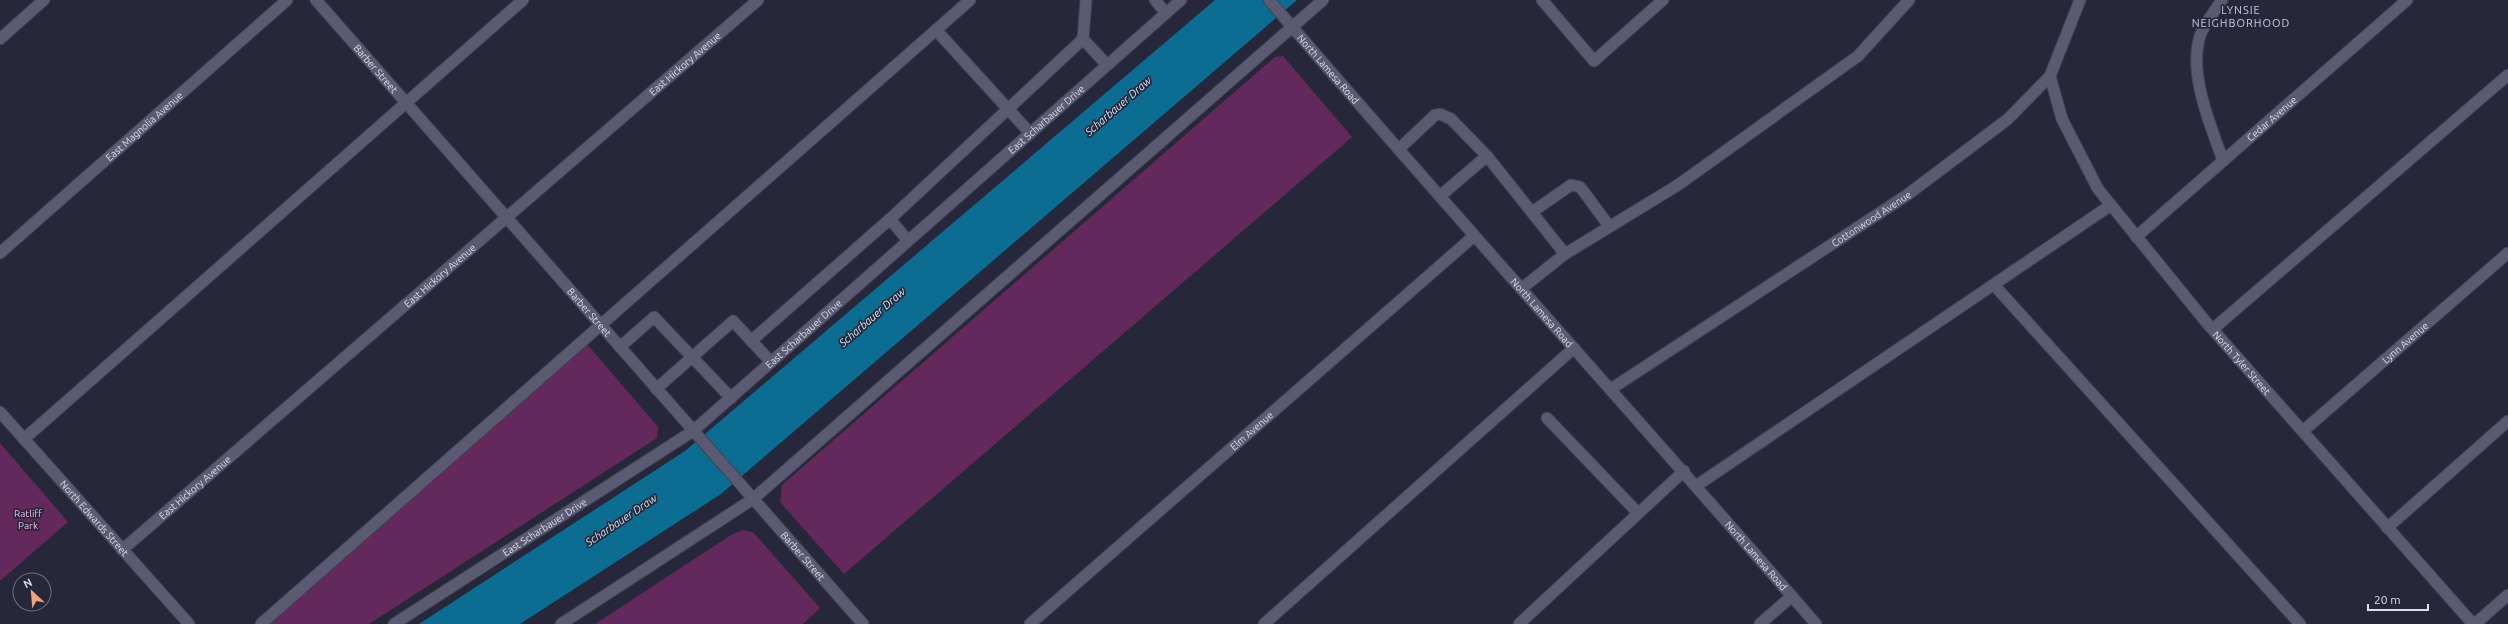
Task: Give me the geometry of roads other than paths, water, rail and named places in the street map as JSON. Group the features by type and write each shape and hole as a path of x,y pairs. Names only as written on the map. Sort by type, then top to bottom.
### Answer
{"street":[{"path":"0,39 44,0"},
{"name":"East Magnolia Avenue","path":"0,253 288,0"},
{"name":"Barber Street","path":"316,0 507,216 656,389 863,624"},
{"path":"24,439 408,104 523,0"},
{"name":"East Hickory Avenue","path":"122,550 758,0"},
{"path":"261,624 600,324 970,0"},
{"path":"751,341 890,219 1083,39 1086,0"},
{"path":"1155,0 1166,13"},
{"name":"East Scharbauer Drive","path":"394,624 693,431 1181,0"},
{"name":"North Lamesa Road","path":"1269,0 1474,236 1684,471 1816,624"},
{"path":"561,624 753,499 1290,25 1323,0"},
{"path":"1542,0 1594,61 1663,0"},
{"path":"1521,289 1565,254 1678,185 1858,56 1909,0"},
{"name":"Cottonwood Avenue","path":"1610,389 1907,195 2008,118 2050,76 2080,0"},
{"path":"2222,0 2200,36 2197,61 2202,102 2223,161"},
{"name":"Cedar Avenue","path":"2136,237 2407,0"},
{"path":"936,30 1030,133"},
{"path":"1083,39 1107,65"},
{"path":"2213,329 2508,75"},
{"name":"North Tyler Street","path":"2050,76 2062,119 2098,189 2213,329 2387,528 2474,624"},
{"path":"1399,149 1435,116 1440,114 1451,119 1487,156 1565,254"},
{"path":"1440,196 1487,156"},
{"path":"1532,212 1571,185 1580,187 1609,226"},
{"path":"1696,486 2111,205"},
{"path":"890,219 908,241"},
{"name":"Elm Avenue","path":"1030,624 1474,236"},
{"name":"Lynn Avenue","path":"2302,431 2508,253"},
{"path":"1994,285 2300,624"},
{"path":"620,347 654,317 693,356 731,398"},
{"path":"656,389 733,321 771,362"},
{"path":"1264,624 1574,348"},
{"name":"North Edwards Street","path":"0,412 189,624"},
{"path":"1547,418 1638,513"},
{"path":"2387,528 2508,421"},
{"path":"1519,624 1684,471"},
{"path":"1760,624 1792,596"},
{"path":"2474,624 2508,596"}],"water":[{"name":"Scharbauer Draw","path":"1215,0 1297,0 721,494 520,624 419,624 685,451"}],"district":[{"name":"LYNSIE NEIGHBORHOOD","path":"2241,16"}],"park label":[{"name":"Ratliff Park","path":"28,518"}]}
